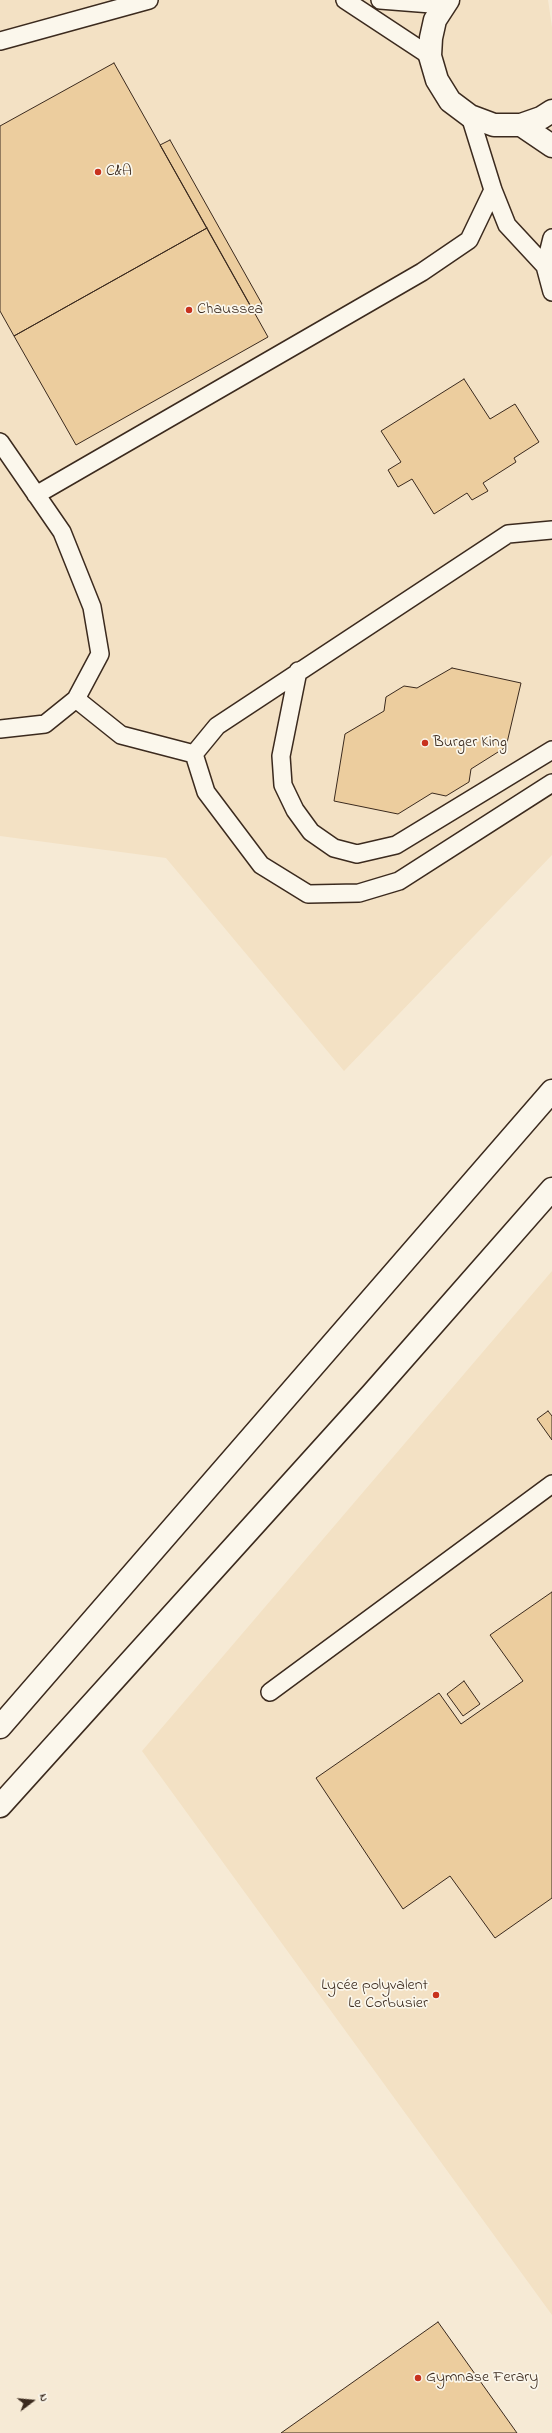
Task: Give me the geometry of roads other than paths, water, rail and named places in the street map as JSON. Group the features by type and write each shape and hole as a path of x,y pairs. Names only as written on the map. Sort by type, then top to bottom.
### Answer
{"main road":[{"path":"446,2 435,20 431,38 430,56 436,80 450,101 470,116 494,125 521,125 541,118 552,111"},
{"path":"521,125 552,146"},
{"path":"0,1727 552,1091"},
{"path":"0,1806 377,1388 552,1189"}],"lane":[{"path":"0,41 128,2 149,0"},
{"path":"346,0 430,56"},
{"path":"380,0 446,2"},
{"path":"470,116 493,190 507,225 545,266 552,292"},
{"path":"36,496 422,272 469,240 493,190"},
{"path":"545,266 552,238"},
{"path":"0,442 62,532 92,607 100,654 76,699 45,724 0,729"},
{"path":"194,754 217,726 298,671 508,534 552,530"},
{"path":"298,671 281,756 284,785 295,810 312,832 334,848 357,854 396,845 552,750"},
{"path":"76,699 121,735 194,754"},
{"path":"194,754 206,792 261,864 308,894 359,893 399,881 552,783"},
{"path":"270,1692 552,1484"}],"place":[{"name":"C&A","path":"98,172"},
{"name":"Chaussea","path":"189,310"},
{"name":"Burger King","path":"425,743"},
{"name":"Lycée polyvalent Le Corbusier","path":"436,1995"},
{"name":"Gymnase Ferary","path":"418,2378"}]}
